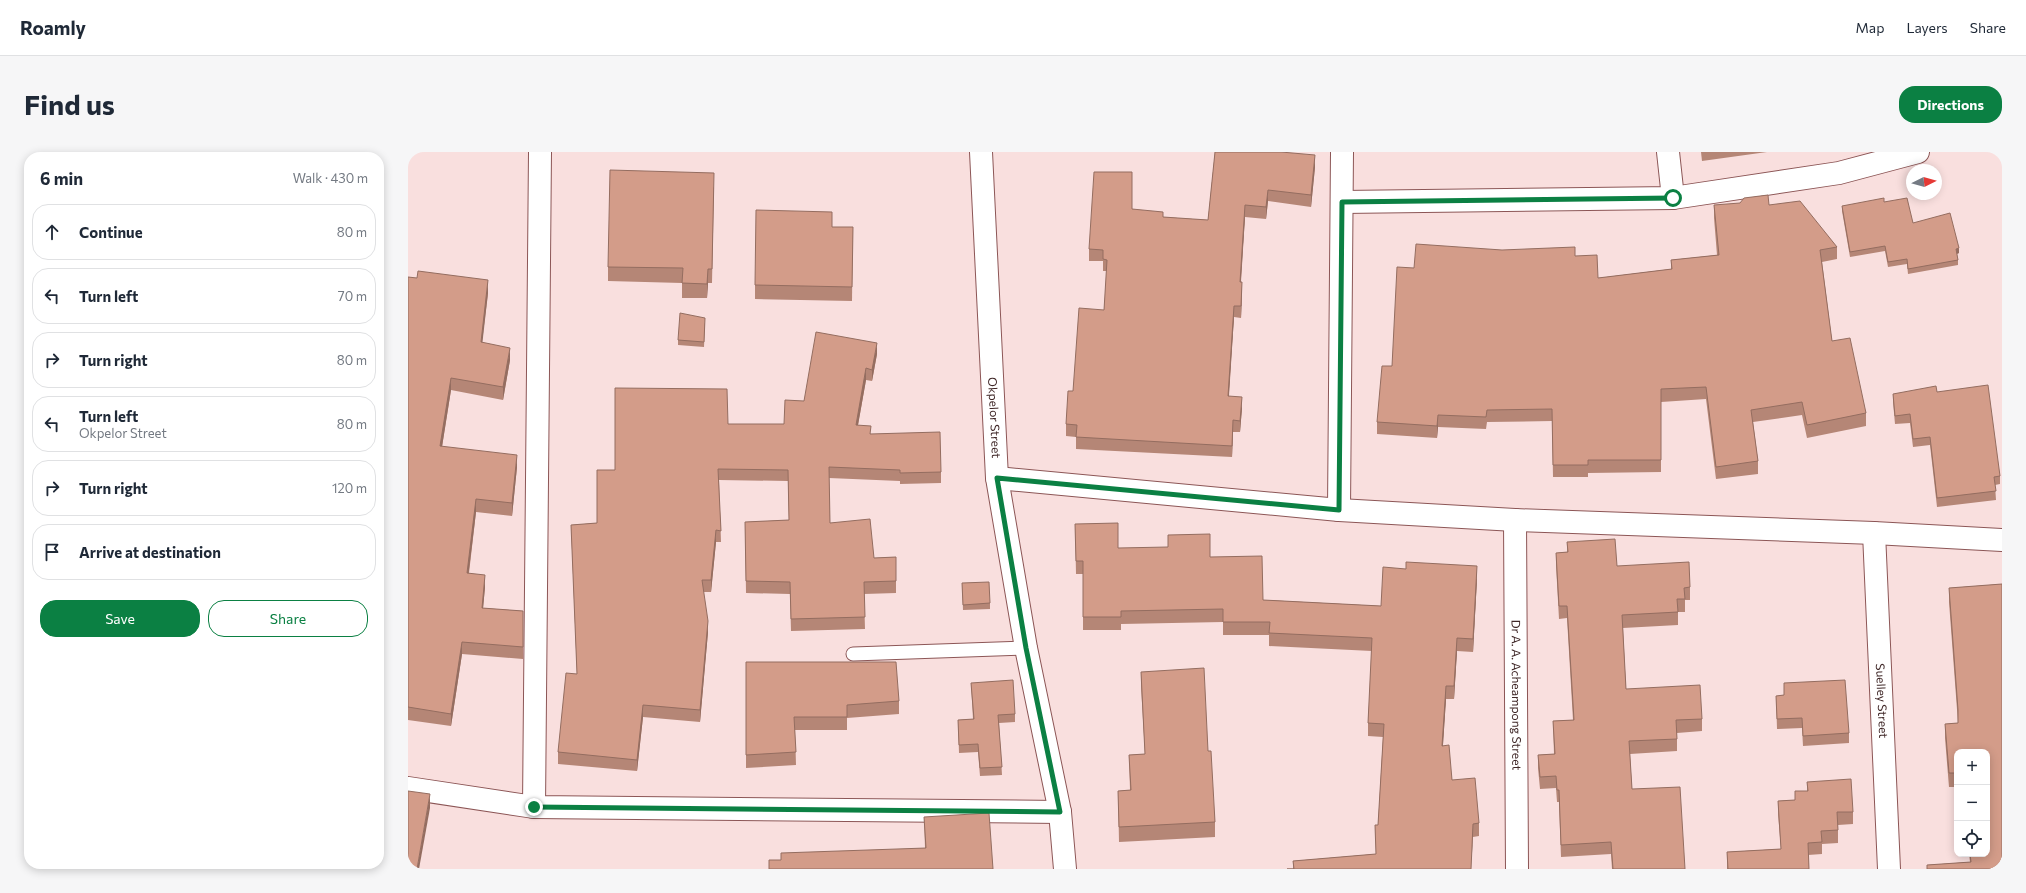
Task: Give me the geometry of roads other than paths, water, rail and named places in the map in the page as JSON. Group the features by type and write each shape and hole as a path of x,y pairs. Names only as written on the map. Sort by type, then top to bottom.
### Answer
{"street":[{"path":"534,807 540,152"},
{"name":"Okpelor Street","path":"981,152 997,478 1026,648 1060,812 1065,869"},
{"path":"1339,510 1342,152"},
{"path":"1668,152 1673,198"},
{"path":"1342,202 1673,198 1839,173 1918,152"},
{"path":"997,478 1339,510 1515,520 1874,533 2002,540"},
{"name":"Dr A. A. Acheampong Street","path":"1515,520 1518,869"},
{"name":"Suelley Street","path":"1874,533 1889,869"},
{"path":"408,788 534,807 1060,812"}],"lane":[{"path":"853,654 1026,648"}]}
